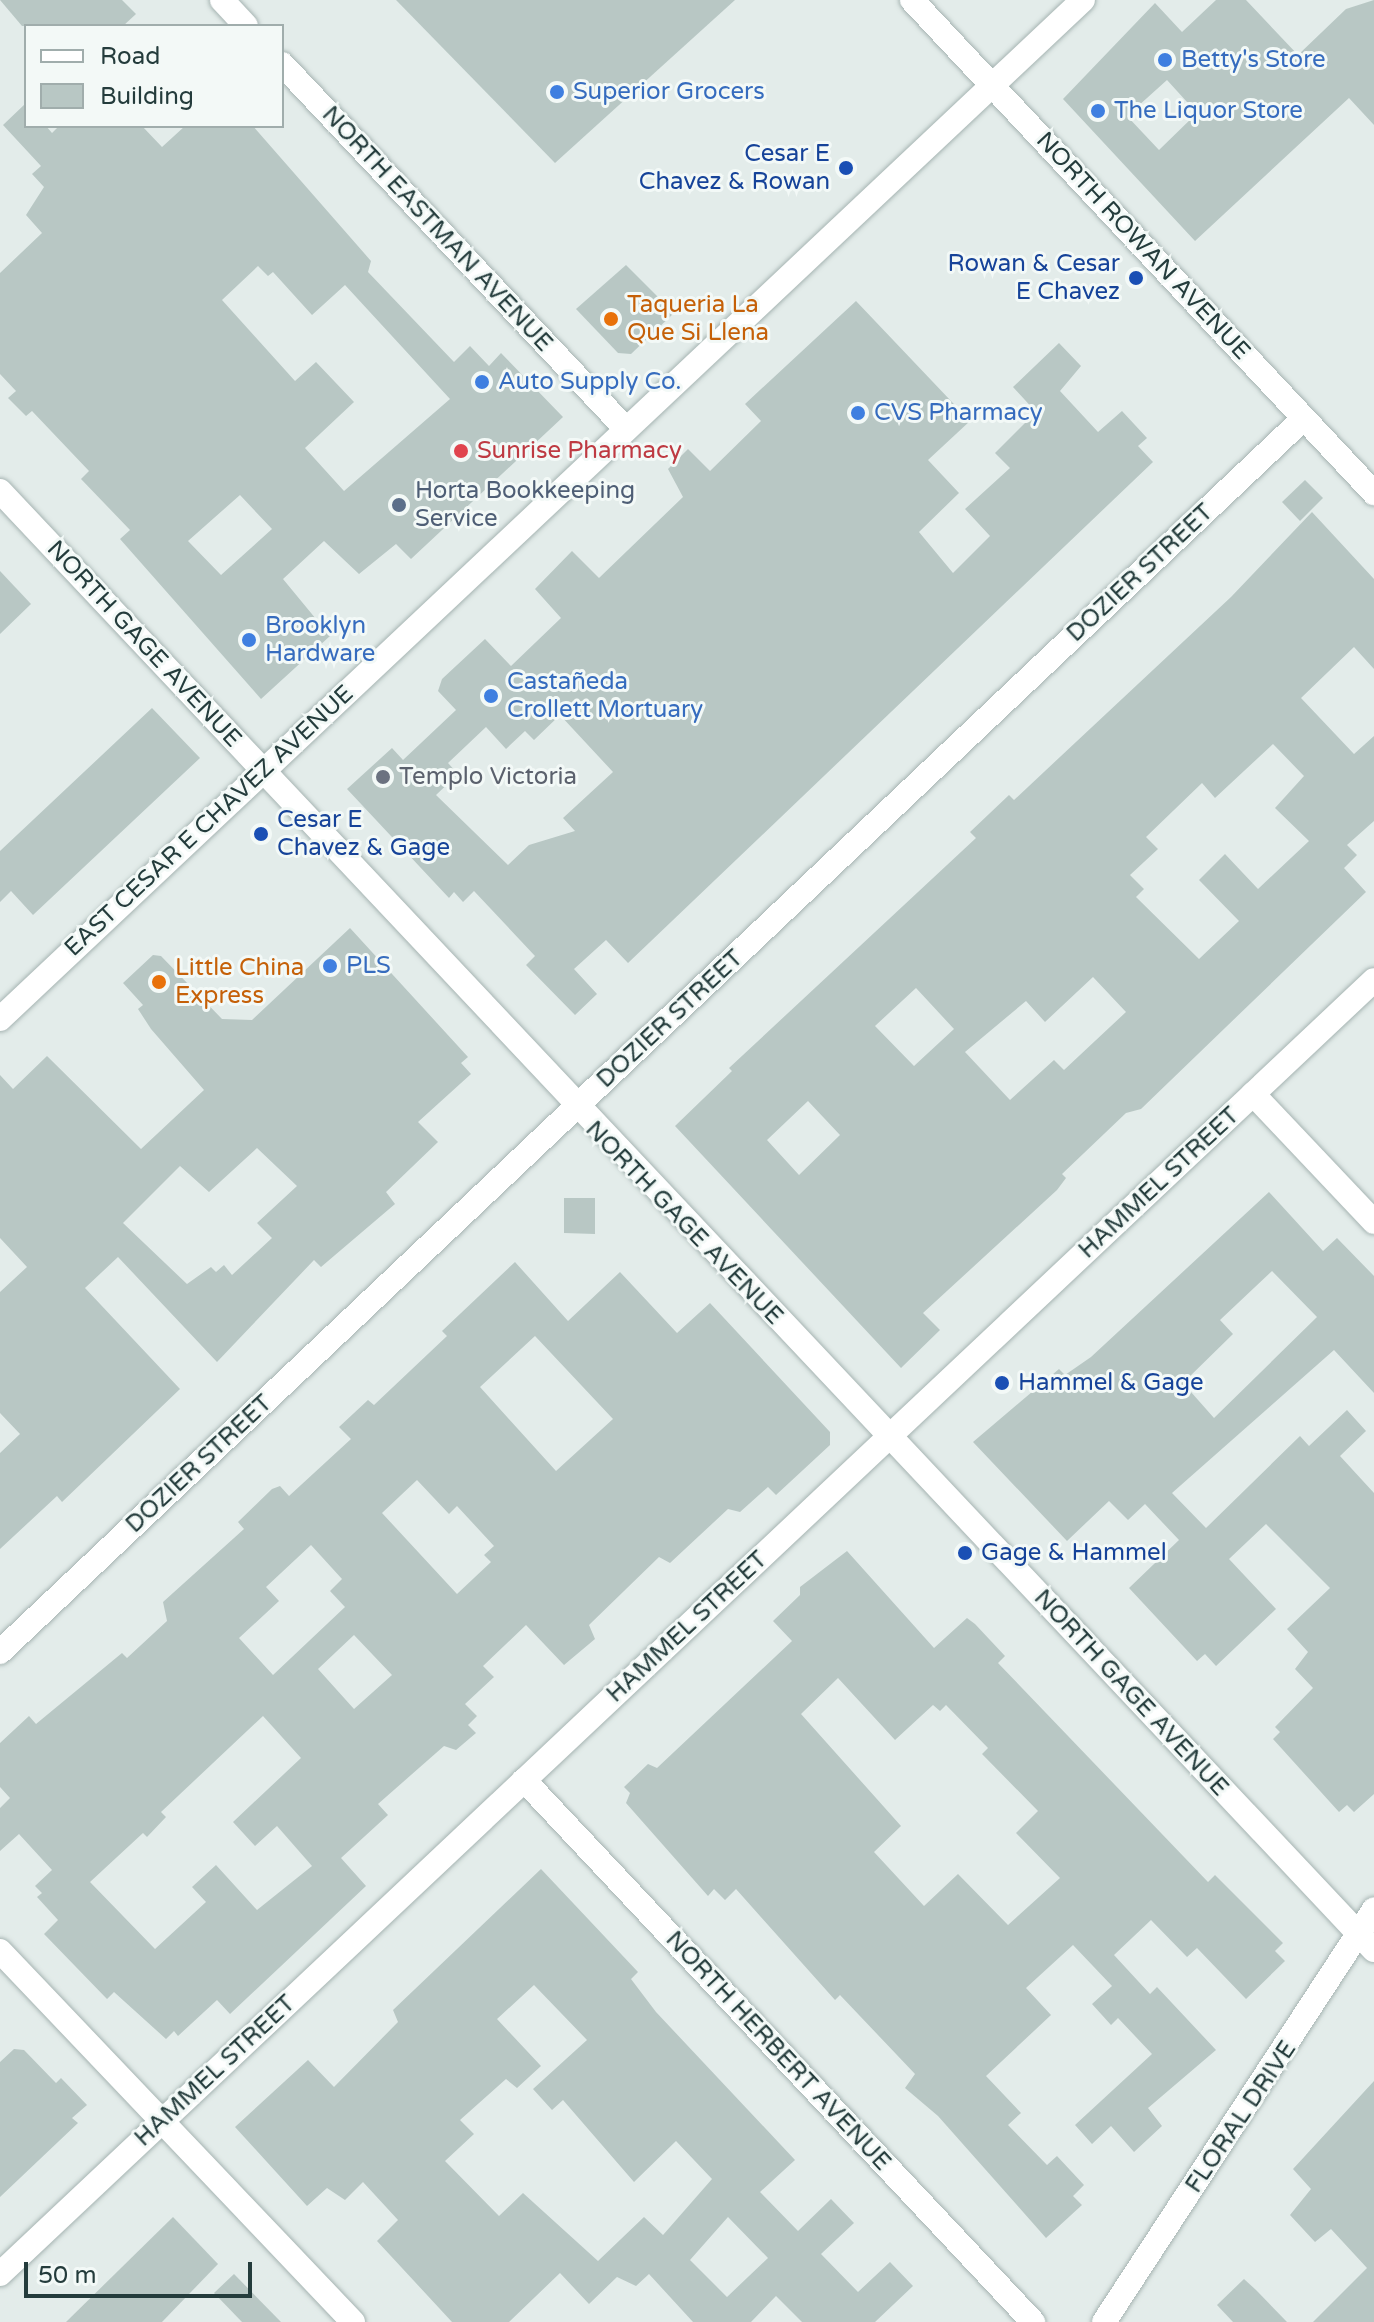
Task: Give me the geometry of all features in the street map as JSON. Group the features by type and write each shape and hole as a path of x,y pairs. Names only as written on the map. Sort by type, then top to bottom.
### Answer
{"street":[{"path":"222,0 244,24"},
{"name":"NORTH ROWAN AVENUE","path":"912,0 1374,493"},
{"name":"EAST CESAR E CHAVEZ AVENUE","path":"0,1019 1083,0"},
{"name":"NORTH EASTMAN AVENUE","path":"284,66 626,429"},
{"name":"DOZIER STREET","path":"0,1652 1304,418"},
{"name":"NORTH GAGE AVENUE","path":"0,491 263,770 575,1109 1366,1942"},
{"name":"HAMMEL STREET","path":"0,2274 1374,980"},
{"path":"1253,1094 1374,1222"},
{"name":"NORTH HERBERT AVENUE","path":"524,1780 1033,2322"},
{"name":"FLORAL DRIVE","path":"1104,2322 1366,1942 1374,1909"},
{"path":"0,1951 353,2322"}],"building":[{"path":"0,0 122,0 136,14 125,24 22,26"},
{"name":"Superior Grocers","path":"396,0 735,0 555,163"},
{"path":"1216,0 1246,0 1298,55 1346,9 1374,0 1374,125 1349,98 1195,241 1063,99 1155,3 1182,32","holes":["1167,80 1197,113 1159,150 1127,116"]},
{"path":"24,105 24,128 48,128 52,133 57,128 144,128 162,147 183,128 255,128 371,261 368,272 454,362 470,346 489,366 501,353 563,417 411,559 396,544 359,574 324,541 283,579 330,636 261,699 120,539 130,530 81,479 89,471 32,411 26,416 8,398 16,391 0,374 0,273 42,233 26,215 44,187 32,174 41,166 3,125","holes":["258,266 268,276 273,272 312,315 345,285 450,399 344,491 305,448 354,402 316,362 295,381 222,300","240,495 272,529 221,575 188,541"]},
{"path":"626,265 674,313 631,354 618,353 576,309"},
{"path":"856,301 970,421 928,460 959,493 919,532 953,573 990,536 965,509 1010,468 995,453 1036,412 1013,387 1059,343 1081,366 1060,391 1098,432 1122,411 1147,438 1138,446 1153,462 628,963 606,940 574,969 597,994 575,1015 526,965 535,956 474,891 463,902 454,892 449,898 347,789 392,748 403,760 456,710 438,691 442,679 485,639 511,666 561,618 535,589 572,551 599,578 683,497 668,469 688,449 710,471 761,421 745,404","holes":["560,715 613,772 563,818 575,831 529,845 508,865 436,795 458,774 448,763 486,727 506,749 525,731 534,740"]},
{"path":"1305,480 1323,498 1300,521 1282,502"},
{"path":"1312,512 1374,579 1374,669 1354,647 1301,698 1354,754 1374,736 1374,821 1347,845 1357,855 1344,868 1366,892 1141,1109 1126,1113 1062,1174 1066,1178 1057,1190 923,1313 940,1330 901,1368 675,1126 732,1071 729,1068 976,838 970,832 1009,795 1014,800 1231,597","holes":["1273,744 1304,776 1275,808 1309,841 1258,889 1225,854 1199,880 1239,921 1199,959 1136,897 1144,889 1130,875 1158,849 1146,837 1202,783 1215,798","1093,977 1126,1012 1064,1070 1054,1060 1010,1100 965,1052 1026,1001 1045,1022","916,988 954,1029 914,1066 875,1026","808,1101 840,1135 799,1175 767,1140"]},
{"path":"0,571 31,604 0,634"},
{"path":"152,708 200,758 33,915 11,891 0,902 0,851"},
{"path":"350,928 468,1057 461,1063 471,1074 418,1122 438,1142 386,1192 395,1204 321,1267 314,1260 217,1362 118,1257 85,1288 180,1389 62,1502 57,1496 0,1549 0,1453 20,1434 0,1413 0,1292 27,1267 0,1238 0,1075 13,1089 47,1056 141,1149 204,1090 151,1029 138,1009 143,1005 123,983 153,955 161,956 222,1019 252,1020","holes":["257,1148 297,1186 257,1223 272,1238 232,1275 224,1265 216,1272 211,1267 187,1284 123,1223 180,1166 209,1192"]},
{"path":"1269,1192 1323,1251 1337,1238 1374,1276 1374,1393 1334,1350 1172,1493 1206,1528 1300,1436 1309,1446 1347,1410 1366,1431 1340,1456 1374,1493 1374,1794 1354,1812 1347,1805 1339,1812 1273,1739 1280,1732 1275,1727 1313,1688 1295,1669 1308,1652 1287,1629 1330,1588 1266,1524 1229,1559 1276,1609 1216,1666 1205,1654 1197,1661 1129,1588 1179,1540 1145,1504 1128,1520 1109,1501 1067,1541 973,1442 1059,1369 1065,1375 1091,1357","holes":["1272,1271 1317,1317 1214,1418 1183,1383 1233,1334 1220,1320"]},
{"path":"564,1198 595,1198 595,1234 564,1233"},
{"path":"515,1262 568,1321 620,1272 677,1333 710,1303 830,1432 830,1445 776,1495 768,1487 740,1512 728,1509 670,1563 659,1557 589,1625 595,1639 564,1665 526,1625 483,1666 494,1677 465,1704 477,1716 468,1725 476,1733 456,1750 444,1746 378,1804 388,1815 341,1858 366,1886 230,2014 217,2000 178,2036 174,2031 166,2039 114,1992 107,1999 44,1934 58,1920 37,1897 42,1893 35,1886 52,1870 19,1834 0,1851 0,1808 10,1798 0,1787 0,1743 29,1716 36,1724 122,1653 127,1658 167,1621 163,1602 244,1529 238,1522 272,1489 280,1486 289,1496 351,1439 339,1427 368,1400 374,1405 447,1336 442,1331","holes":["535,1336 613,1419 556,1471 480,1387","417,1480 449,1514 457,1506 494,1546 484,1555 491,1562 457,1594 382,1513","311,1545 342,1579 330,1591 345,1607 273,1675 239,1638 279,1601 266,1587","354,1635 392,1675 354,1709 318,1669","263,1716 301,1758 233,1822 255,1846 277,1826 312,1866 257,1910 216,1865 192,1887 206,1902 155,1949 90,1882 143,1833 147,1837 166,1817 161,1812"]},
{"path":"847,1551 934,1648 967,1618 1005,1656 998,1663 1208,1882 1215,1875 1283,1943 1275,1951 1285,1961 1246,1999 1197,1948 1187,1957 1151,1920 1114,1955 1150,1994 1157,1987 1216,2050 1148,2108 1162,2126 1134,2152 1111,2126 1092,2144 1075,2125 1152,2054 1118,2018 1111,2025 1092,2004 1112,1986 1073,1945 1026,1988 1051,2015 986,2076 1021,2113 1008,2125 1047,2165 1057,2156 1084,2185 1073,2196 1082,2205 1046,2238 938,2116 905,2088 915,2074 840,1995 835,2000 736,1889 725,1900 714,1889 708,1896 626,1803 630,1793 624,1787 648,1764 657,1768 792,1641 773,1621 800,1595 800,1587","holes":["838,1678 895,1740 933,1705 940,1711 946,1705 988,1748 982,1754 1038,1811 1016,1833 1060,1878 1008,1925 958,1874 924,1906 874,1852 901,1826 801,1714"]},
{"path":"541,1869 638,1972 631,1979 656,2012 795,2160 760,2192 798,2231 831,2199 854,2223 821,2254 858,2292 890,2262 913,2286 875,2322 802,2322 776,2296 751,2322 693,2322 649,2274 636,2286 617,2277 589,2304 560,2273 509,2322 452,2322 377,2241 398,2220 363,2182 345,2200 327,2188 307,2206 235,2127 308,2060 334,2087 398,2022 393,2010","holes":["534,1985 587,2040 533,2089 552,2110 563,2100 634,2182 676,2141 712,2179 663,2235 644,2217 598,2261 523,2193 499,2216 445,2161 474,2134 460,2120 506,2079 517,2088 541,2066 497,2019","728,2217 768,2258 727,2297 690,2260"]},
{"path":"14,2049 24,2050 56,2083 61,2078 87,2105 72,2118 78,2123 0,2197 0,2062"},
{"path":"1374,2081 1374,2322 1313,2322 1367,2268 1331,2229 1315,2242 1290,2215 1311,2189 1293,2169"},
{"path":"173,2217 218,2264 162,2322 66,2322"},
{"path":"234,2274 281,2322 242,2322 214,2293"},
{"path":"1244,2279 1287,2322 1233,2322 1217,2305"}],"place":[{"name":"Betty's Store","path":"1165,60"},
{"name":"Superior Grocers","path":"557,92"},
{"name":"The Liquor Store","path":"1098,111"},
{"name":"Cesar E Chavez & Rowan","path":"846,168"},
{"name":"Rowan & Cesar E Chavez","path":"1136,278"},
{"name":"Taqueria La Que Si Llena","path":"611,319"},
{"name":"Auto Supply Co.","path":"482,382"},
{"name":"CVS Pharmacy","path":"858,413"},
{"name":"Sunrise Pharmacy","path":"461,451"},
{"name":"Horta Bookkeeping Service","path":"399,505"},
{"name":"Brooklyn Hardware","path":"249,640"},
{"name":"Castañeda Crollett Mortuary","path":"491,696"},
{"name":"Templo Victoria","path":"383,777"},
{"name":"Cesar E Chavez & Gage","path":"261,834"},
{"name":"PLS","path":"330,966"},
{"name":"Little China Express","path":"159,982"},
{"name":"Hammel & Gage","path":"1002,1383"},
{"name":"Gage & Hammel","path":"965,1553"}]}
